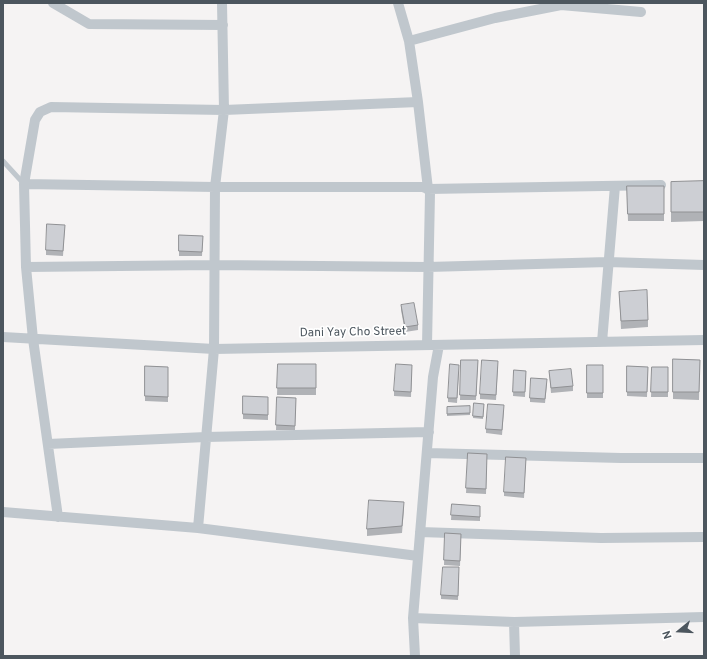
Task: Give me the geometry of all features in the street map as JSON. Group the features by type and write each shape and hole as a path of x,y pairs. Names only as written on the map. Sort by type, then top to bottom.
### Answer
{"street":[{"path":"53,3 89,24 223,25"},
{"path":"198,528 214,349 215,187 224,110 222,3"},
{"path":"398,3 409,41 428,189 430,193 427,345"},
{"path":"409,41 495,18 562,5 640,12"},
{"path":"58,517 32,339 26,267 24,184 34,120 40,112 52,108 224,110 418,102"},
{"path":"24,184 215,187 423,186 428,189 661,185"},
{"path":"602,342 615,186"},
{"path":"26,267 214,265 428,268 608,262 704,265"},
{"name":"Dani Yay Cho Street","path":"3,337 214,349 704,340"},
{"path":"415,656 413,618 434,377 439,345"},
{"path":"48,444 206,437 429,432"},
{"path":"427,453 622,458 704,458"},
{"path":"3,512 198,528 418,556"},
{"path":"420,532 601,538 704,537"},
{"path":"413,618 514,622 704,617"},
{"path":"514,622 515,656"}],"lane":[{"path":"3,161 24,184"}],"building":[{"path":"704,181 704,212 671,212 671,182"},
{"path":"627,186 664,186 664,214 628,214"},
{"path":"47,224 65,225 63,251 46,250"},
{"path":"179,235 203,236 202,252 179,251"},
{"path":"647,290 648,320 621,321 619,292"},
{"path":"414,303 418,325 405,327 401,305"},
{"path":"673,359 700,360 699,392 673,392"},
{"path":"461,360 478,360 476,396 460,395"},
{"path":"482,360 498,361 496,395 480,394"},
{"path":"278,364 316,364 316,388 277,388"},
{"path":"396,364 412,365 411,392 394,391"},
{"path":"450,364 459,365 457,398 448,398"},
{"path":"587,365 603,365 603,393 587,393"},
{"path":"145,366 168,367 168,397 145,396"},
{"path":"627,366 648,367 647,392 627,392"},
{"path":"652,367 668,367 668,392 651,392"},
{"path":"571,369 573,386 551,388 549,371"},
{"path":"514,370 526,371 525,392 513,392"},
{"path":"531,378 547,379 545,399 530,398"},
{"path":"243,396 268,397 268,415 243,414"},
{"path":"277,397 296,398 295,426 276,425"},
{"path":"474,403 484,404 483,417 473,416"},
{"path":"488,404 504,405 502,430 486,429"},
{"path":"470,406 470,413 447,414 447,407"},
{"path":"468,453 487,454 486,489 466,488"},
{"path":"506,457 526,458 524,493 504,492"},
{"path":"369,500 404,502 402,526 367,529"},
{"path":"452,504 480,506 480,517 451,515"},
{"path":"445,533 461,534 460,561 444,560"},
{"path":"443,567 459,567 458,596 441,595"}]}
